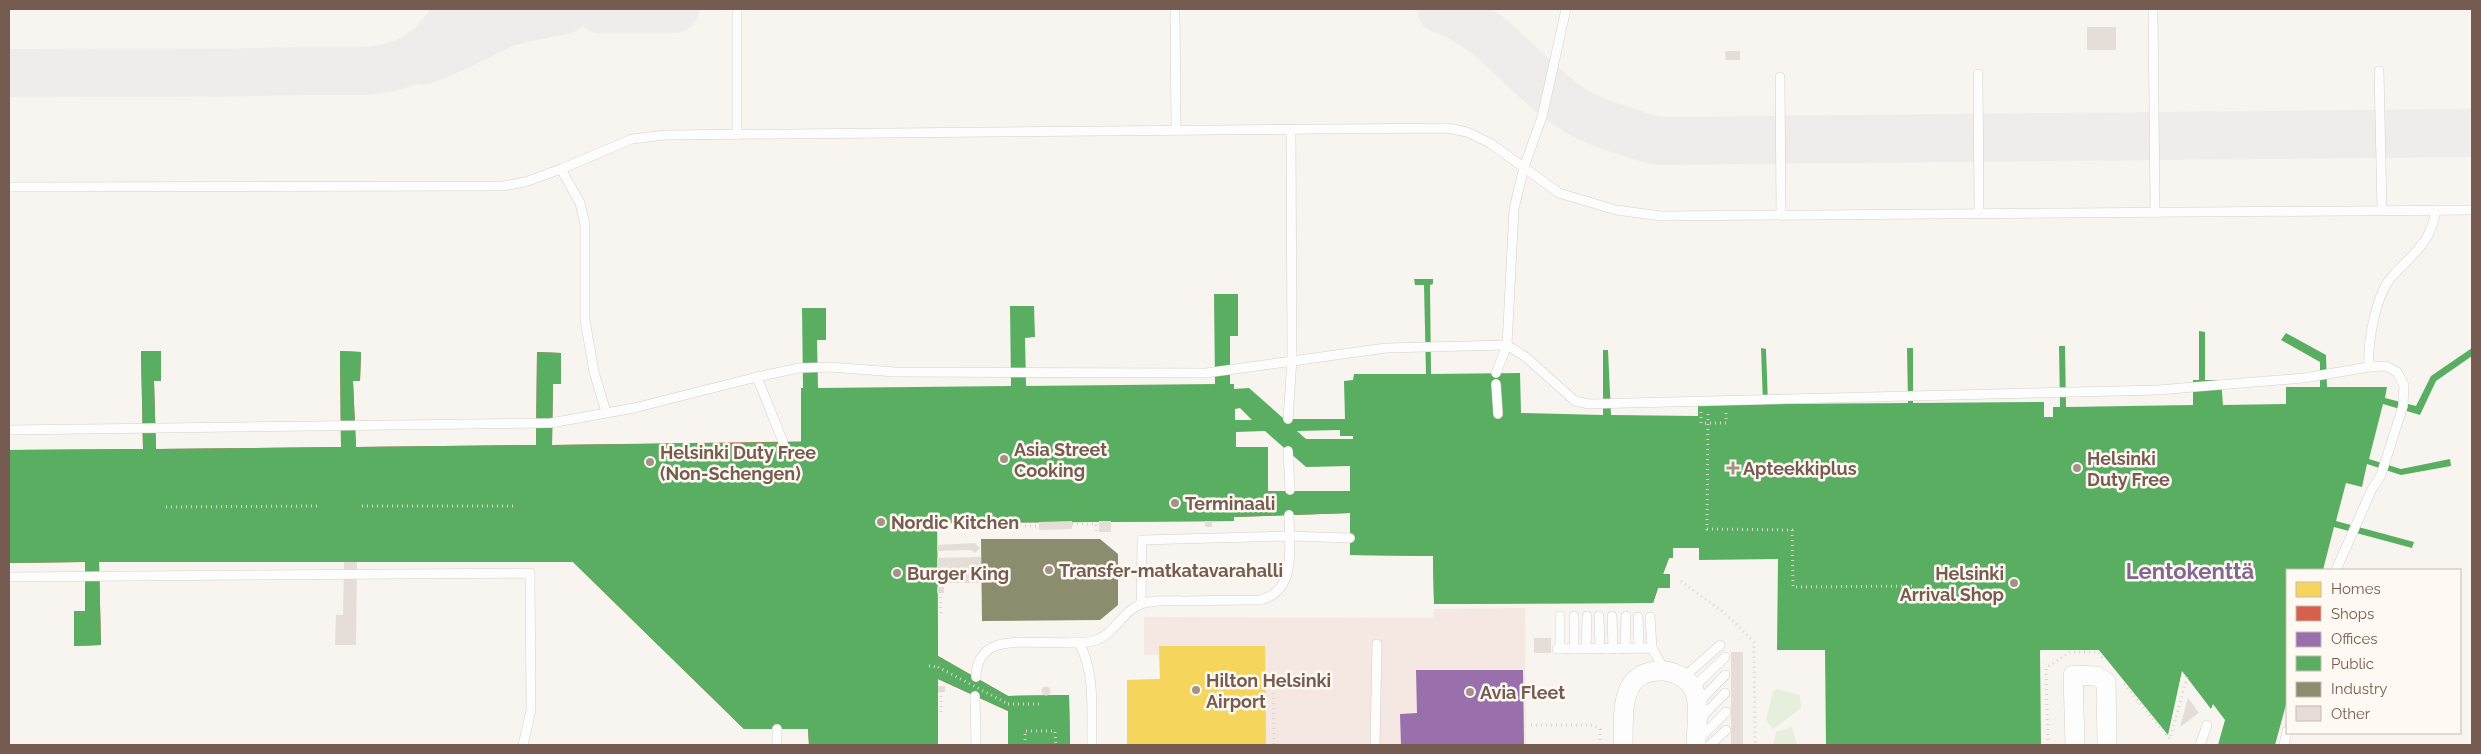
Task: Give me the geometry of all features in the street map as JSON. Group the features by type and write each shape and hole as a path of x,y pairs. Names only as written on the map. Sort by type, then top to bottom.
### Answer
{"street":[{"path":"1623,745 1624,702 1630,685 1640,676 1654,671 1692,712"},
{"path":"2075,745 2073,675 2091,675 2106,682 2107,745"},
{"path":"2087,745 2091,675"},
{"path":"2091,675 2097,745"}],"lane":[{"path":"737,9 737,135"},
{"path":"1175,9 1176,130"},
{"path":"1496,373 1507,345 1514,209 1524,167 1542,117 1566,9"},
{"path":"2152,9 2155,212"},
{"path":"2379,72 2382,210"},
{"path":"1978,74 1979,213"},
{"path":"1780,77 1781,215"},
{"path":"9,187 503,186 525,182 561,169 632,139 665,135 1448,128 1467,132 1490,143 1559,193 1616,210 1661,216 2472,210"},
{"path":"1288,419 1292,359 1291,130"},
{"path":"561,169 580,203 585,224 585,320 594,372 606,412"},
{"path":"2369,367 2368,350 2383,289 2425,240 2433,228 2436,210"},
{"path":"9,430 551,423 634,408 800,368 830,367 895,372 1206,373 1292,359 1386,348 1507,345 1528,358 1575,402 1589,404 2158,390 2304,378 2386,366 2396,372 2404,385 2403,406 2381,475 2372,489 2336,569"},
{"path":"757,377 783,442"},
{"path":"1496,384 1498,414"},
{"path":"1288,451 1290,490"},
{"path":"976,677 976,667 982,656 992,647 1006,644 1079,643 1096,640 1110,632 1141,604 1166,601 1260,600 1273,597 1284,586 1288,575 1290,515"},
{"path":"1141,604 1142,540 1289,536 1350,538"},
{"path":"9,577 530,573 531,710 523,745"},
{"path":"1560,616 1558,649 1652,648"},
{"path":"1574,616 1574,649"},
{"path":"1586,649 1587,616"},
{"path":"1599,616 1600,649"},
{"path":"1612,616 1613,649"},
{"path":"1625,648 1626,616"},
{"path":"1638,617 1639,648"},
{"path":"1650,617 1652,648 1692,712 1726,730"},
{"path":"1079,643 1086,656 1091,677 1092,745"},
{"path":"1375,745 1377,644"},
{"path":"1692,712 1720,645"},
{"path":"1692,712 1725,658"},
{"path":"1692,712 1725,675"},
{"path":"1692,712 1725,693"},
{"path":"975,696 976,745"},
{"path":"1692,712 1726,712"},
{"path":"2200,745 2207,725"},
{"path":"777,729 777,745"}],"path":[{"path":"1708,411 1708,529 1792,530 1793,587 1915,586"},
{"path":"1700,416 1701,423 1726,423"},
{"path":"166,507 320,506"},
{"path":"362,506 513,506"},
{"path":"970,523 970,526 998,526"},
{"path":"1072,524 1096,524 1096,531"},
{"path":"1015,526 1039,526"},
{"path":"1681,581 1727,615 1754,642 1755,745"},
{"path":"937,590 940,590 941,614"},
{"path":"929,666 938,667 1008,704 1040,704"},
{"path":"1273,678 1274,745"},
{"path":"938,689 941,689 941,713"},
{"path":"1531,725 1593,725 1600,729 1600,745"},
{"path":"1025,745 1025,731 1056,731 1056,745"}],"shaded area":[{"path":"1525,608 1526,745 1127,745 1127,680 1160,679 1159,655 1144,655 1144,617 1433,618 1434,609"}],"green space":[{"path":"1777,689 1800,695 1801,708 1773,729 1766,720 1773,691"},
{"path":"1792,727 1797,745 1773,745 1776,732"}],"building: Homes":[{"name":"Hilton Helsinki Airport","path":"1159,646 1265,646 1266,745 1127,745 1127,680 1160,679"}],"building: Shops":[{"path":"141,351 161,351 161,381 154,381 156,449 341,447 340,351 361,352 360,381 353,381 356,447 536,445 537,352 561,353 561,384 553,384 552,445 833,441 832,419 903,418 903,439 1039,436 1040,469 1070,468 1069,435 1236,432 1236,447 1268,447 1268,491 1350,491 1353,439 1364,439 1364,435 1545,432 1546,497 1494,494 1494,445 1465,445 1465,463 1372,463 1372,515 1466,515 1509,548 1673,548 1673,558 1669,558 1663,574 1670,574 1670,588 1658,588 1653,603 1434,604 1433,556 1350,555 1350,513 1234,517 1234,521 937,523 938,656 1008,696 1069,695 1070,745 1008,745 1008,711 938,679 938,745 809,745 808,729 744,729 573,562 99,562 101,645 74,646 74,611 85,611 85,562 9,563 9,450 143,449"}],"building: Offices":[{"name":"Avia Fleet","path":"1416,670 1523,670 1524,745 1401,745 1400,714 1417,713"}],"building: Public":[{"name":"Terminaali","path":"1414,279 1433,279 1433,284 1430,285 1431,374 1520,373 1521,413 1603,415 1603,350 1608,350 1611,415 1698,416 1698,404 1763,404 1761,348 1766,349 1768,404 1908,403 1907,348 1913,348 1913,403 2044,402 2044,417 2053,417 2053,407 2060,407 2059,346 2065,346 2066,407 2193,405 2193,380 2199,380 2199,331 2205,332 2205,380 2221,380 2223,405 2286,404 2286,387 2320,387 2320,362 2281,340 2286,333 2326,355 2327,387 2387,387 2385,398 2416,406 2431,376 2472,348 2472,356 2436,381 2420,415 2383,404 2369,459 2401,469 2450,459 2451,466 2401,475 2367,464 2362,487 2346,483 2336,521 2414,542 2412,548 2334,527 2323,569 2286,569 2286,705 2275,745 2218,745 2225,720 2213,704 2211,709 2182,671 2168,735 2099,650 2040,650 2041,745 1826,745 1825,650 1777,650 1778,559 1699,560 1699,548 1673,548 1673,558 1669,558 1663,574 1670,574 1670,588 1658,588 1653,603 1434,604 1433,556 1350,555 1350,513 1234,517 1234,521 937,523 938,656 1008,696 1069,695 1070,745 1008,745 1008,711 938,679 938,745 809,745 808,729 744,729 573,562 99,562 101,645 74,646 74,611 85,611 85,562 9,563 9,450 143,449 141,351 161,351 161,381 154,381 156,449 341,447 340,351 361,352 360,381 353,381 356,447 536,445 537,352 561,353 561,384 553,384 552,445 801,442 801,388 803,388 802,308 826,308 826,340 817,340 818,388 1011,386 1010,306 1034,306 1035,337 1025,338 1026,386 1215,384 1214,294 1238,294 1238,336 1230,336 1230,384 1234,384 1234,389 1249,388 1284,419 1345,419 1344,381 1353,380 1354,374 1426,374 1424,285 1415,285","holes":["1240,408 1252,420 1235,420 1235,409","1340,430 1340,436 1353,436 1353,439 1306,439 1297,431","1265,431 1306,467 1350,466 1350,491 1268,491 1268,447 1236,447 1236,432"]}],"building: Industry":[{"name":"Transfer-matkatavarahalli","path":"981,539 1100,539 1118,554 1118,605 1100,620 982,621"}],"building: Other":[{"path":"2087,27 2116,27 2116,50 2087,50"},
{"path":"1725,51 1740,51 1740,60 1726,60"},
{"path":"1072,521 1072,529 1039,530 1039,522"},
{"path":"1099,521 1111,521 1111,532 1099,532"},
{"path":"1205,521 1212,521 1212,527 1205,527"},
{"path":"967,523 974,523 974,529 967,529"},
{"path":"975,543 980,548 975,553 971,550 937,551 937,545"},
{"path":"981,557 981,583 937,583 937,558"},
{"path":"344,562 357,562 356,645 335,645 336,615 343,615"},
{"path":"937,587 944,587 944,593 937,593"},
{"path":"1534,638 1551,638 1551,653 1534,653"},
{"path":"1731,652 1743,652 1743,745 1731,745"},
{"path":"938,686 945,686 945,692 938,692"},
{"path":"1046,686 1051,691 1046,696 1041,691"},
{"path":"2188,698 2199,713 2180,727"}],"taxiway":[{"path":"9,73 356,71 382,69 406,62 423,52 442,33 458,9"},
{"path":"600,9 675,9"},
{"path":"1441,9 1458,16 1491,38 1535,79 1575,111 1610,126 1657,141 2472,133"},
{"path":"423,61 507,22 564,10"}],"place":[{"name":"Asia Street Cooking","path":"1004,459"},
{"name":"Helsinki Duty Free (Non-Schengen)","path":"650,462"},
{"name":"Apteekkiplus","path":"1733,468"},
{"name":"Helsinki Duty Free","path":"2077,468"},
{"name":"Terminaali","path":"1175,503"},
{"name":"Nordic Kitchen","path":"881,522"},
{"name":"Transfer-matkatavarahalli","path":"1049,570"},
{"name":"Burger King","path":"897,573"},
{"name":"Helsinki Arrival Shop","path":"2014,583"},
{"name":"Hilton Helsinki Airport","path":"1196,690"},
{"name":"Avia Fleet","path":"1470,692"}],"district":[{"name":"Lentokenttä","path":"2190,571"}]}
